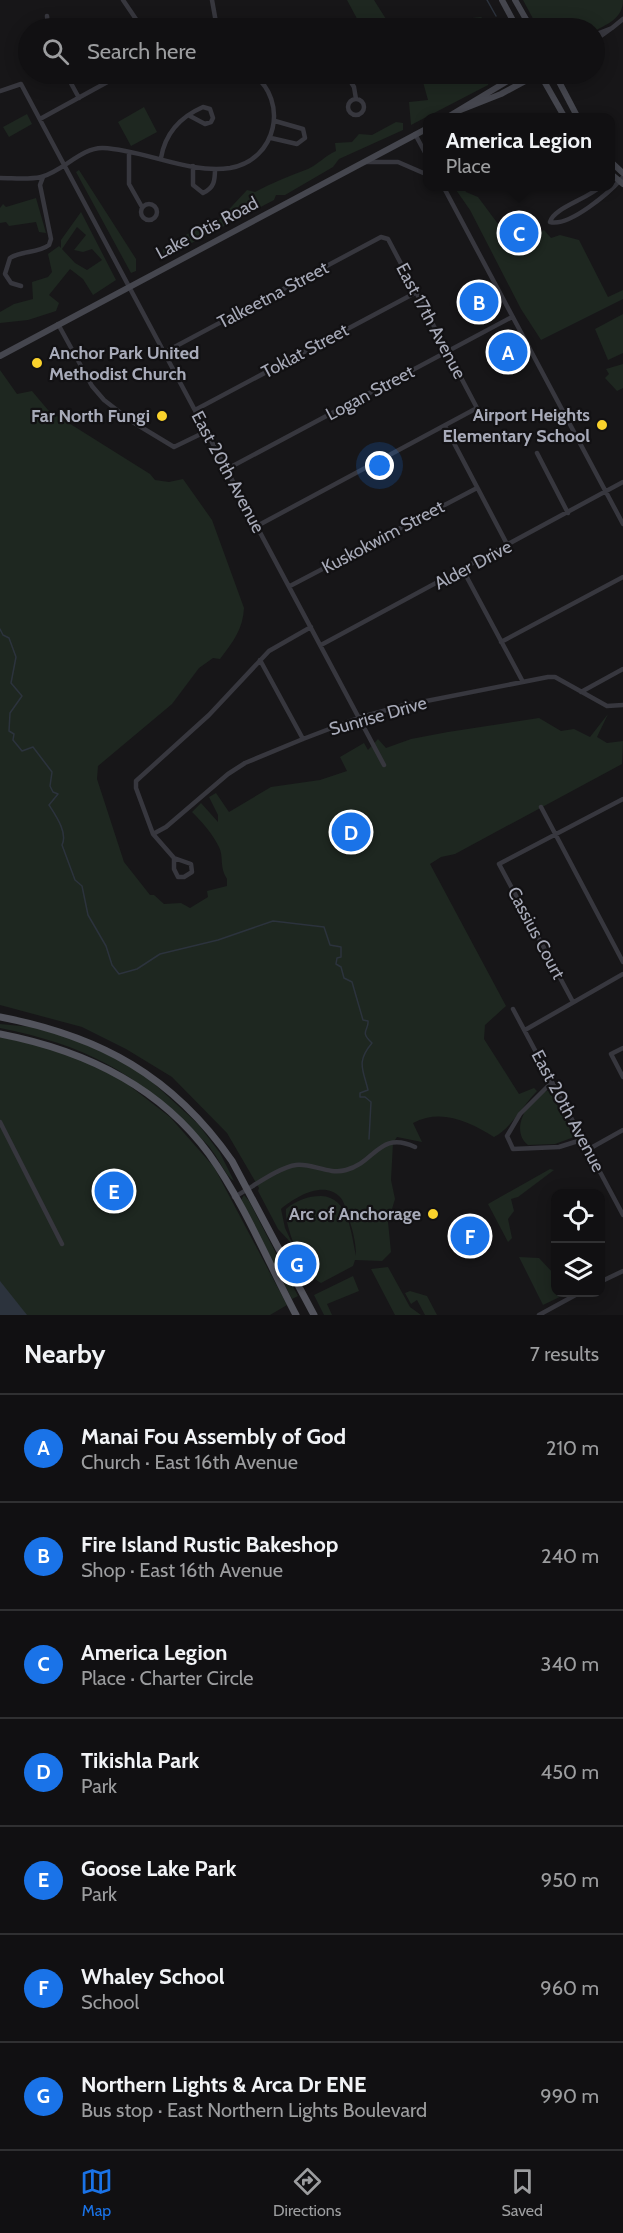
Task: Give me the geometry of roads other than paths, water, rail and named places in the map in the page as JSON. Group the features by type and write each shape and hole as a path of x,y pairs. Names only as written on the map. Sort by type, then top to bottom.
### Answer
{"main road":[{"path":"502,0 512,18"},
{"path":"515,0 525,18"},
{"path":"454,113 503,84"},
{"path":"458,111 520,84"},
{"path":"545,84 563,113"},
{"path":"560,84 576,113"},
{"name":"Lake Otis Road","path":"3,354 423,130"},
{"path":"617,167 622,179"},
{"path":"0,1017 73,1035 112,1052 171,1091 202,1121 232,1161 314,1315"},
{"path":"0,1034 74,1053 132,1082 161,1104 197,1141 218,1168 296,1315"}],"street":[{"path":"123,0 135,18"},
{"path":"212,0 215,18"},
{"path":"605,33 623,19"},
{"path":"605,31 612,28"},
{"name":"East 20th Avenue","path":"0,91 21,84 384,765"},
{"path":"71,84 79,98"},
{"path":"40,119 104,84"},
{"path":"0,178 43,177 102,148 193,166 215,169 230,168 246,162 271,138 275,121 271,96 263,84"},
{"path":"352,84 356,99"},
{"path":"161,158 164,141 171,130 198,109 206,107 210,109 213,118 211,122 205,124 190,116"},
{"path":"271,138 297,144 305,138 303,129 275,121"},
{"path":"415,134 423,149"},
{"path":"129,153 129,184 142,207"},
{"path":"362,163 398,162 411,165 423,172"},
{"path":"193,166 193,185 203,193 210,190 215,180 215,169"},
{"path":"21,286 11,283 5,274 10,258 46,247 51,239 40,185 43,177"},
{"path":"445,191 623,524"},
{"path":"594,191 583,200 556,212 550,222 559,223 588,207 607,191"},
{"name":"East 17th Avenue","path":"381,237 388,239 477,408 444,426"},
{"name":"Talkeetna Street","path":"165,352 381,237"},
{"name":"Toklat Street","path":"195,410 415,293"},
{"name":"Logan Street","path":"227,469 512,317"},
{"path":"58,324 92,386 117,411 174,447 207,431"},
{"path":"258,526 444,426 508,546"},
{"path":"537,453 568,513"},
{"name":"Alder Drive","path":"321,645 623,482"},
{"name":"Kuskokwim Street","path":"290,586 477,488"},
{"path":"463,570 522,682"},
{"path":"501,642 623,577"},
{"path":"174,858 174,869 178,877 184,877 192,872 191,864 174,858 153,834 136,788 136,781 208,715 269,651 311,627"},
{"path":"260,660 303,739"},
{"path":"581,692 623,669"},
{"name":"Sunrise Drive","path":"153,834 166,827 236,768 358,718 401,706 555,677 607,706 623,705"},
{"path":"555,835 621,800 623,808"},
{"path":"541,807 623,962"},
{"name":"Cassius Court","path":"555,835 499,864 573,1002"},
{"path":"525,1030 623,974"},
{"name":"East 20th Avenue","path":"513,1009 623,1215"},
{"path":"623,1048 611,1054 623,1077"},
{"path":"552,1082 524,1110 507,1136 513,1149 559,1147 579,1141 585,1142"},
{"path":"0,1122 62,1244"},
{"path":"589,1149 623,1130"},
{"path":"234,1197 296,1165 336,1171 346,1170 390,1142 407,1143 415,1147"},
{"path":"605,1280 623,1271"},
{"path":"539,1315 573,1297"}],"waterway":[{"path":"487,0 496,16"},
{"path":"0,629 3,635 9,638 16,657 11,683 22,696 10,713 9,731 14,734 13,740 22,751 33,747 52,772 50,786 53,792 58,794 49,805 62,830 62,845 75,880 82,886 88,915 106,946 112,965 119,974 137,969 160,954 218,940 273,921 324,927 330,945 341,947 341,957 337,958 336,964 341,967 344,978 352,982 363,1020 368,1021 365,1033 372,1043 362,1061 368,1090 360,1093 360,1097 365,1097 371,1102 369,1139"}],"place":[{"name":"America Legion","path":"519,233"},
{"name":"Fire Island Rustic Bakeshop","path":"479,302"},
{"name":"Manai Fou Assembly of God","path":"508,352"},
{"name":"Anchor Park United Methodist Church","path":"37,363"},
{"name":"Far North Fungi","path":"162,416"},
{"name":"Airport Heights Elementary School","path":"602,425"},
{"name":"Tikishla Park","path":"351,832"},
{"name":"Goose Lake Park","path":"114,1191"},
{"name":"Arc of Anchorage","path":"433,1214"},
{"name":"Whaley School","path":"470,1236"},
{"name":"Northern Lights & Arca Dr ENE","path":"297,1264"}]}
